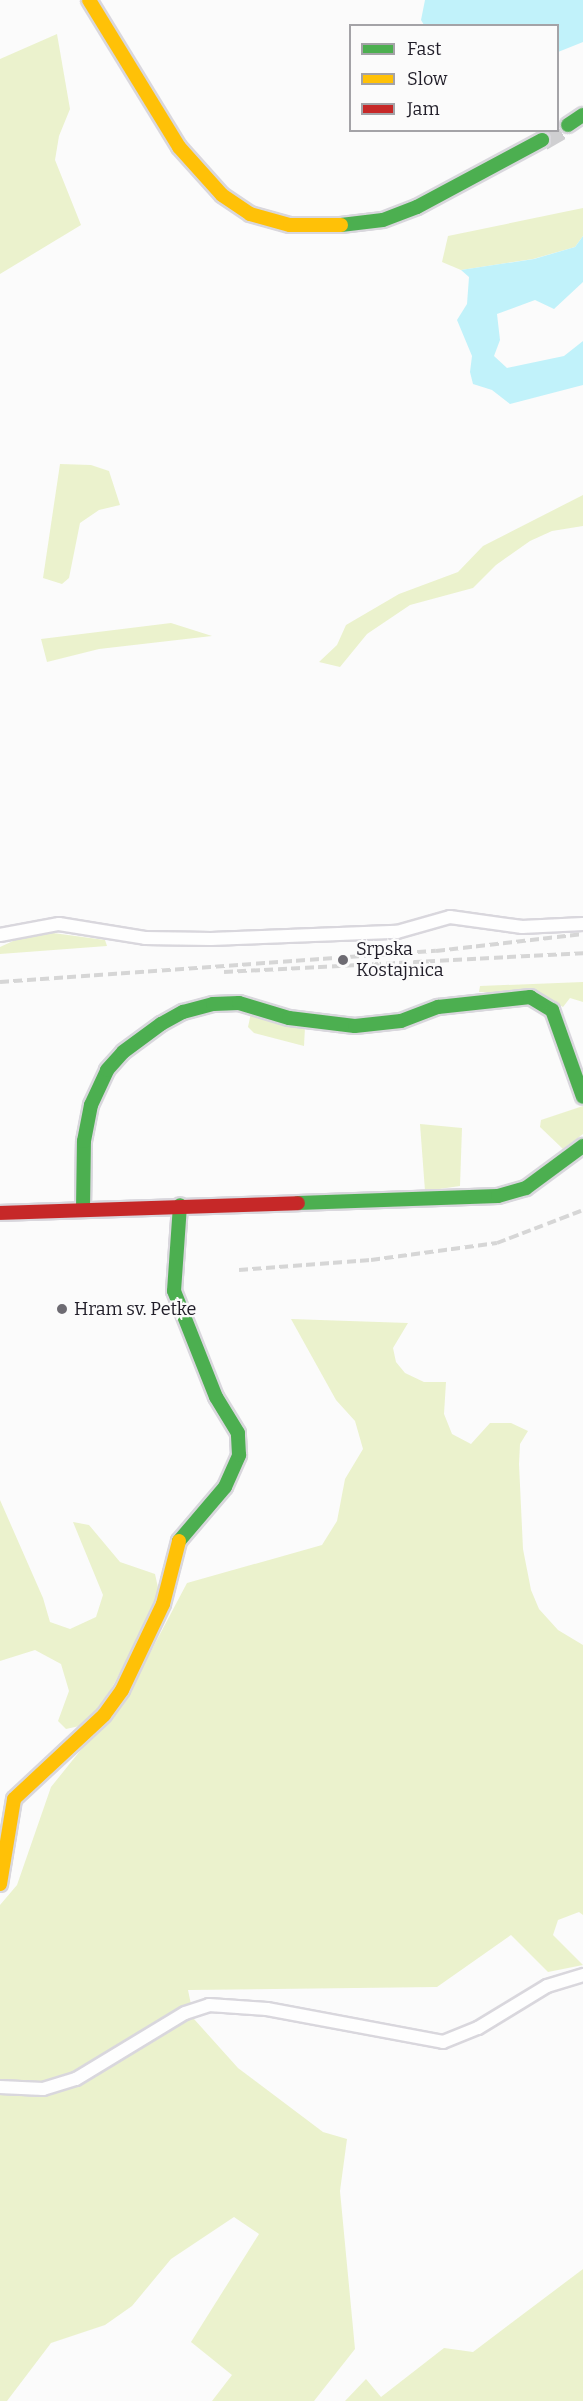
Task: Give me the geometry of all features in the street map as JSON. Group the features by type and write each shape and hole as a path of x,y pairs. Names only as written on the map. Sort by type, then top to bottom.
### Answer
{"main road":[{"path":"89,0 179,147 222,195 250,214 290,225 349,225 383,220 417,207 542,140"},
{"path":"568,124 583,115"},
{"path":"83,1209 84,1141 91,1105 107,1070 123,1052 161,1024 183,1012 213,1004 239,1003 289,1018 355,1026 402,1021 438,1007 530,997 552,1010 564,1052 583,1097"},
{"path":"0,1213 180,1205 498,1196 533,1183 583,1146"},
{"path":"0,1884 14,1799 104,1715 122,1690 163,1604 180,1537 225,1487 239,1455 238,1433 216,1397 174,1292 180,1205"}],"street":[{"path":"0,935 59,924 145,938 211,939 397,932 450,917 522,927 583,924"},
{"path":"0,2087 43,2089 76,2079 185,2013 209,2005 267,2009 443,2042 478,2028 547,1986 583,1975"}],"green space":[{"path":"57,34 70,109 59,136 55,160 81,225 0,274 0,59"},
{"path":"583,208 583,236 575,247 533,259 461,270 442,262 448,236"},
{"path":"60,464 91,465 109,471 120,505 99,510 80,523 69,578 62,584 43,578"},
{"path":"583,495 583,526 552,531 530,541 496,565 473,588 410,605 367,634 340,667 319,662 337,645 346,625 399,594 458,572 483,546"},
{"path":"171,623 212,636 99,649 47,662 41,639"},
{"path":"53,933 105,940 107,946 0,954 0,947 24,936"},
{"path":"583,982 583,1002 570,998 563,1007 533,992 479,992 480,986"},
{"path":"251,1013 305,1027 304,1046 254,1033 248,1027"},
{"path":"583,1106 583,1134 563,1149 540,1127 541,1120"},
{"path":"420,1124 462,1128 460,1186 425,1191"},
{"path":"291,1319 408,1323 393,1348 396,1362 405,1373 424,1382 446,1382 444,1414 452,1434 471,1444 490,1423 511,1423 528,1431 520,1444 519,1464 523,1549 531,1590 539,1609 558,1630 583,1645 583,1915 579,1912 558,1920 553,1935 583,1965 548,1972 511,1935 437,1987 188,1990 194,2019 238,2068 323,2132 347,2139 340,2191 355,2349 314,2401 212,2401 232,2375 191,2342 259,2234 234,2217 171,2259 132,2306 105,2325 51,2343 7,2401 0,2401 0,1905 17,1885 51,1787 133,1685 187,1583 322,1545 337,1521 345,1479 363,1449 355,1421 336,1400"},
{"path":"0,1500 43,1598 50,1622 70,1629 96,1617 103,1595 73,1522 89,1525 120,1562 155,1574 159,1592 154,1609 108,1695 84,1725 66,1729 58,1721 69,1691 61,1664 35,1650 0,1661"},
{"path":"583,2269 583,2401 345,2401 366,2379 381,2397 444,2348 473,2352"}],"water":[{"path":"425,0 583,0 583,42 559,52 559,24 423,24 421,20"},
{"path":"583,236 583,282 554,309 535,300 497,314 500,340 494,356 507,368 564,356 583,341 583,385 510,404 492,390 473,384 470,372 472,356 457,320 467,304 469,277 461,270 534,259 575,247"}],"tunnel":[{"path":"559,130 568,125"},
{"path":"542,140 556,132"}],"railway":[{"path":"0,982 436,951 583,934"},
{"path":"224,972 583,953"},
{"path":"239,1270 371,1260 497,1243 583,1210"}],"traffic: fast":[{"path":"568,125 583,115"},
{"path":"341,225 383,220 417,207 542,140"},
{"path":"83,1209 84,1141 91,1105 107,1070 123,1052 161,1024 183,1012 213,1004 239,1003 289,1018 355,1026 401,1021 438,1007 530,997 552,1010 583,1097"},
{"path":"298,1203 498,1196 526,1188 583,1146"},
{"path":"179,1541 225,1487 239,1455 238,1433 216,1397 174,1291 180,1205"}],"traffic: slow":[{"path":"89,0 179,147 222,195 250,214 290,225 341,225"},
{"path":"0,1884 14,1799 104,1715 122,1690 163,1604 179,1541"}],"traffic: jam":[{"path":"0,1213 298,1203"}],"place":[{"name":"Srpska Kostajnica","path":"343,960"},
{"name":"Hram sv. Petke","path":"62,1309"}]}
